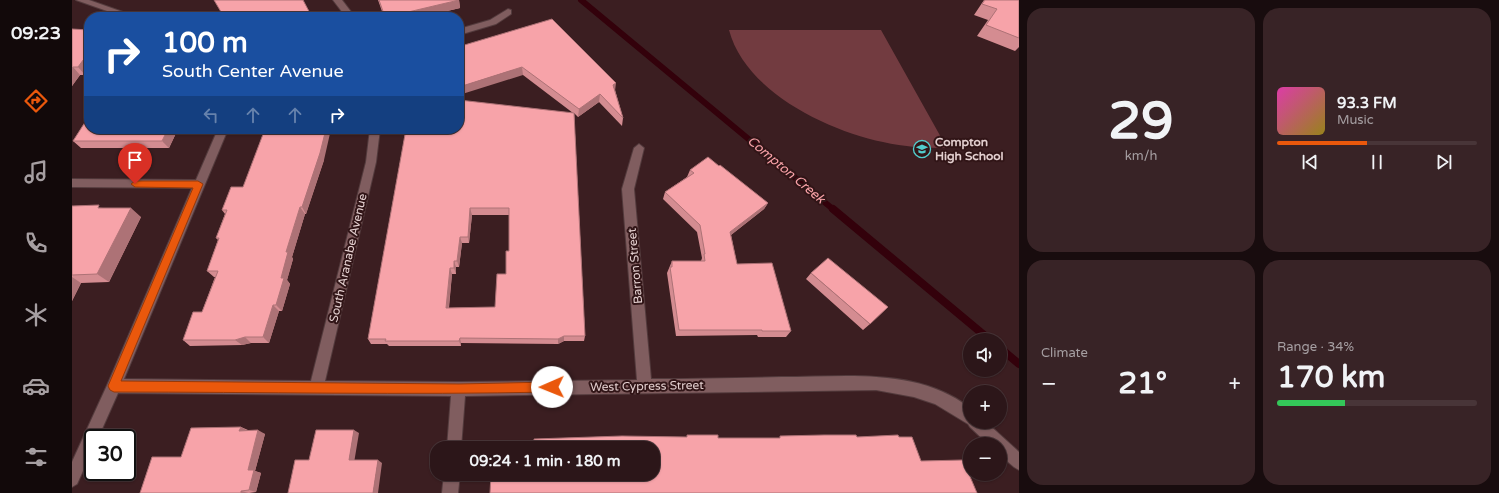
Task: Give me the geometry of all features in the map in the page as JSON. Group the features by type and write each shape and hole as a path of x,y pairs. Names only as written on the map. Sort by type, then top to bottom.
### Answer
{"street":[{"path":"80,0 117,12"},
{"path":"337,0 347,12"},
{"path":"464,31 493,22 508,12"},
{"path":"72,479 114,386 198,184 221,134"},
{"name":"South Aranabe Avenue","path":"317,386 371,162 374,134"},
{"name":"Barron Street","path":"639,148 628,188 646,386"},
{"path":"72,183 198,184"},
{"name":"West Cypress Street","path":"114,386 317,386 459,389 876,383 938,396 963,412"},
{"path":"455,441 459,389"},
{"path":"983,429 992,437"},
{"path":"1007,451 1019,462"},
{"path":"450,493 451,481"}],"shaded area":[{"path":"729,30 881,30 947,148 915,147 883,142 837,128 813,117 770,89 752,72 738,52"}],"building":[{"path":"214,0 303,0 309,12 221,12"},
{"path":"379,0 459,0 408,12 383,12"},
{"path":"985,0 1019,0 1019,38 986,25 997,9 982,4"},
{"path":"552,19 616,83 613,85 623,118 600,94 579,109 522,67 464,85 464,45"},
{"path":"72,29 84,30 84,59 78,67 72,68"},
{"path":"464,101 574,113 585,336 564,336 558,339 460,338 459,341 385,341 386,339 368,339 405,134 464,134","holes":["470,208 509,208 509,251 506,251 506,274 497,274 495,307 446,308 450,268 454,268 454,261 457,261 460,237 468,237"]},
{"path":"84,124 84,134 166,134 162,141 73,141"},
{"path":"263,134 325,134 320,153 302,207 300,207 286,252 288,252 281,278 284,278 276,305 273,305 263,337 245,337 235,340 183,340 193,312 202,312 218,271 207,271 219,238 216,238 227,210 222,210 231,187 243,187"},
{"path":"708,157 768,203 730,232 737,264 772,263 791,331 679,330 670,267 672,267 672,261 705,261 705,254 700,225 665,192 694,173 690,170"},
{"path":"99,205 98,208 131,208 97,274 72,275 72,206"},
{"path":"828,258 888,307 870,324 811,273"},
{"path":"241,427 239,431 258,430 248,470 254,470 249,490 241,491 241,493 140,493 152,457 181,457 191,428"},
{"path":"316,430 354,430 349,460 378,460 373,493 288,493 295,460 309,460"},
{"path":"687,435 718,435 718,438 780,438 780,436 856,435 857,437 898,435 899,437 912,437 921,461 963,460 963,481 972,481 977,493 490,493 491,481 660,481 660,441 534,441 534,439 622,436 687,437"}],"waterway":[{"name":"Compton Creek","path":"581,0 834,210"},
{"name":"Compton Creek","path":"833,209 982,333"},
{"name":"Compton Creek","path":"1007,354 1019,364"}],"place":[{"name":"Compton High School","path":"922,149"}],"route":[{"path":"135,184 198,184 114,386 317,386 459,389 552,387"}]}
